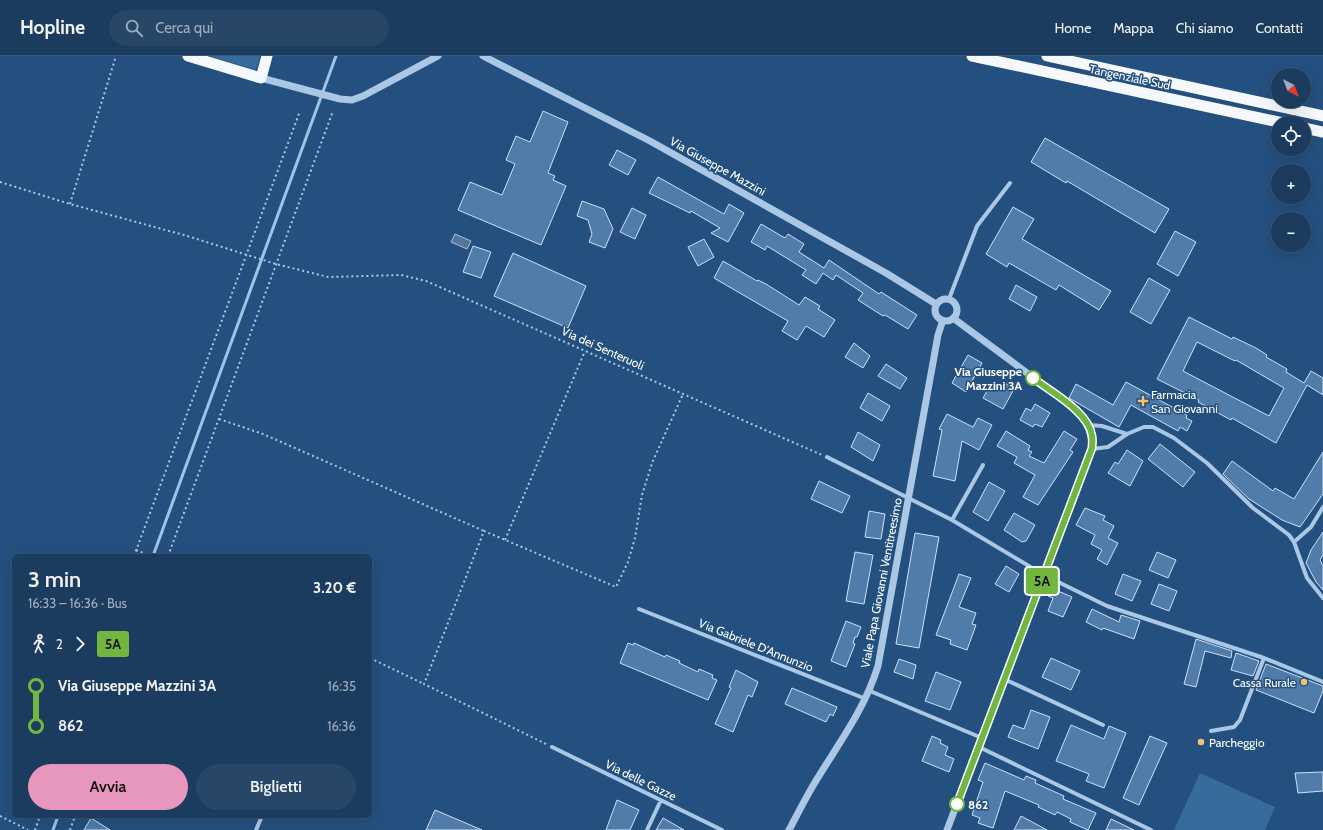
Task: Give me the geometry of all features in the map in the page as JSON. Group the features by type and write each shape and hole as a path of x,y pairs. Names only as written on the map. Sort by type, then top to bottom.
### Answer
{"highway":[{"path":"188,56 262,78 267,56"},
{"name":"Tangenziale Sud","path":"972,56 1271,120"},
{"name":"Tangenziale Sud","path":"1047,56 1322,115"},
{"path":"1311,129 1323,132"}],"street":[{"path":"262,78 340,99 352,100 438,56"},
{"name":"Via Giuseppe Mazzini","path":"483,56 650,141 886,273 936,304"},
{"path":"948,299 977,226 1010,183"},
{"path":"947,830 1092,448 1092,436 1089,425 1077,410 953,318 943,320 937,317 935,313 936,304 944,299 953,301 957,310 953,318"},
{"name":"Viale Papa Giovanni Ventitreesimo","path":"789,830 813,786 866,699 878,666 938,335 943,320"},
{"path":"1089,425 1102,426 1127,434"},
{"path":"1092,448 1108,447 1127,434 1144,427 1153,428 1174,438 1207,463 1253,508 1289,535 1294,542 1307,578 1323,598"},
{"path":"827,457 908,500 952,520 1044,575 1107,606 1264,658 1323,682"},
{"path":"952,520 982,465"},
{"path":"1294,542 1311,527 1323,507"},
{"name":"Via Gabriele D'Annunzio","path":"639,609 866,699"},
{"path":"1211,731 1234,727 1240,720 1264,658"},
{"path":"1004,679 1103,725"},
{"path":"870,691 982,738"},
{"name":"Via delle Gazze","path":"552,747 722,830"},
{"path":"979,747 1151,830"},
{"path":"647,830 661,800"},
{"path":"256,830 261,818"}],"path":[{"path":"70,204 116,56"},
{"path":"135,554 300,111"},
{"path":"169,554 276,264 306,189 333,111"},
{"name":"Via dei Senteruoli","path":"0,182 70,204 184,235 276,264 328,277 400,276 426,281 827,457"},
{"path":"505,540 585,351"},
{"path":"218,419 263,434 484,532 616,588 628,562 635,538 642,495 652,463 683,394"},
{"path":"424,684 484,532"},
{"path":"136,550 147,554"},
{"path":"372,659 552,747"},
{"path":"0,816 28,830"},
{"path":"35,830 39,818"},
{"path":"70,830 75,818"}],"shaded area":[{"path":"210,56 260,56 256,70"},
{"path":"455,234 471,241 467,249 451,242"},
{"path":"1200,773 1275,807 1265,830 1174,830"}],"building":[{"path":"543,111 568,122 548,173 555,176 553,180 566,186 541,245 458,210 470,182 502,195 515,164 506,160 516,136 530,142"},
{"path":"1045,138 1169,209 1155,233 1067,181 1066,183 1031,162"},
{"path":"617,150 636,160 628,175 609,165"},
{"path":"658,177 724,214 729,204 744,213 728,242 711,233 720,228 691,211 690,213 649,193"},
{"path":"582,201 604,209 613,229 605,248 589,242 592,234 588,220 577,216"},
{"path":"1013,207 1034,219 1022,239 1111,291 1099,310 1059,285 1056,290 1009,263 1007,267 986,254"},
{"path":"632,208 646,215 635,239 620,232"},
{"path":"761,224 785,238 788,234 804,244 799,252 824,268 829,260 879,294 881,292 917,315 908,329 885,315 883,316 858,300 863,293 836,275 833,280 823,273 816,284 802,275 806,270 767,246 765,250 751,242"},
{"path":"1175,231 1196,242 1178,276 1157,264"},
{"path":"704,239 714,257 698,266 688,247"},
{"path":"473,246 491,252 481,278 463,272"},
{"path":"513,253 586,286 568,328 494,296"},
{"path":"723,261 757,281 758,280 766,284 799,305 805,297 820,306 818,309 835,320 824,337 806,326 797,340 782,331 788,321 714,278"},
{"path":"1149,278 1170,290 1151,324 1130,312"},
{"path":"1016,285 1037,297 1030,311 1009,299"},
{"path":"1189,317 1232,339 1233,337 1256,348 1267,355 1266,357 1287,369 1286,372 1304,383 1311,371 1323,378 1323,395 1307,385 1276,443 1232,418 1231,420 1198,402 1199,400 1157,379","holes":["1197,342 1235,361 1236,360 1284,388 1269,416 1183,371"]},
{"path":"854,343 870,356 863,368 845,357"},
{"path":"968,355 982,363 966,392 952,383"},
{"path":"886,364 907,378 900,389 878,376"},
{"path":"1126,382 1187,415 1186,418 1192,421 1187,431 1180,427 1178,431 1131,405 1119,427 1069,398 1076,384 1113,405"},
{"path":"1005,383 1014,389 1003,409 983,398 991,384 1001,390"},
{"path":"868,393 890,406 882,421 860,408"},
{"path":"1035,404 1050,413 1042,427 1035,424 1033,427 1020,420 1026,408 1031,411"},
{"path":"947,414 973,427 978,418 992,425 979,450 962,441 955,481 933,476 942,430 939,429"},
{"path":"1006,431 1030,446 1028,450 1032,452 1029,456 1044,463 1064,431 1077,439 1070,450 1073,452 1038,505 1023,497 1035,475 1014,463 1017,457 997,446"},
{"path":"858,432 880,445 873,461 851,447"},
{"path":"1160,444 1195,472 1183,487 1148,459"},
{"path":"1127,450 1143,461 1130,486 1108,473 1115,462 1118,464"},
{"path":"1323,452 1323,494 1300,527 1282,520 1249,499 1223,474 1232,461 1273,491 1275,488 1294,499"},
{"path":"819,481 850,496 842,513 811,499"},
{"path":"989,482 1005,491 988,521 973,512"},
{"path":"1085,508 1105,516 1103,520 1114,526 1108,538 1118,543 1107,565 1097,559 1102,550 1091,544 1095,535 1076,525"},
{"path":"869,511 885,514 881,539 865,537"},
{"path":"1014,513 1035,525 1026,541 1022,542 1004,530"},
{"path":"1323,532 1323,555 1320,560 1323,566 1323,590 1316,582 1306,563 1311,550"},
{"path":"915,533 939,537 919,648 896,644"},
{"path":"855,552 873,555 864,604 846,601"},
{"path":"1157,552 1176,560 1168,578 1149,570"},
{"path":"1006,566 1019,574 1009,592 995,584"},
{"path":"959,574 971,578 959,607 976,613 972,624 976,625 967,650 950,644 951,640 936,635"},
{"path":"1123,574 1141,581 1132,601 1115,594"},
{"path":"1159,584 1177,591 1169,611 1151,604"},
{"path":"1051,588 1072,597 1063,617 1048,611 1053,598 1048,596"},
{"path":"1092,609 1119,622 1121,615 1140,621 1134,639 1103,628 1102,630 1086,622"},
{"path":"846,621 861,627 857,637 855,637 853,643 855,644 846,667 831,661"},
{"path":"1196,639 1232,651 1231,658 1205,651 1196,687 1184,684"},
{"path":"628,643 633,645 634,643 665,657 666,655 680,661 679,663 698,672 699,669 713,675 712,678 717,680 708,700 620,663"},
{"path":"1236,653 1259,661 1253,676 1231,670"},
{"path":"1051,658 1080,671 1071,690 1042,677"},
{"path":"899,659 916,665 913,679 894,672"},
{"path":"1266,664 1323,686 1323,691 1314,713 1256,690"},
{"path":"736,670 758,682 752,697 748,695 733,732 715,724 731,688 729,687"},
{"path":"936,672 961,682 950,710 925,701"},
{"path":"792,688 837,707 833,716 830,714 826,722 785,704"},
{"path":"1031,710 1050,717 1038,749 1008,737 1013,725 1024,729"},
{"path":"1071,725 1104,739 1109,726 1126,733 1104,788 1086,781 1089,774 1056,761"},
{"path":"932,736 941,740 940,743 948,747 945,755 954,759 949,772 922,761"},
{"path":"1150,736 1167,743 1139,805 1123,798"},
{"path":"985,763 1024,780 1026,776 1036,780 1035,783 1064,796 1063,799 1096,813 1088,830 1070,822 1071,819 1057,812 1055,815 1038,807 1039,805 1005,791 993,828 978,823 980,818 972,815 983,782 978,780"},
{"path":"1323,772 1323,791 1298,793 1295,773"},
{"path":"617,800 639,810 630,830 606,830"},
{"path":"435,810 482,830 426,830"},
{"path":"1021,816 1047,830 1014,830"},
{"path":"91,818 110,830 84,830"},
{"path":"663,818 684,830 656,830"},
{"path":"1111,819 1134,830 1106,830"}],"waterway":[{"path":"154,554 336,56"},
{"path":"53,830 57,818"}],"bus line":[{"name":"5A","path":"957,804 1092,448 1092,436 1089,425 1077,410 1033,378"}],"place":[{"name":"Via Giuseppe Mazzini 3A","path":"1033,378"},
{"name":"Farmacia San Giovanni","path":"1143,401"},
{"name":"Cassa Rurale","path":"1304,682"},
{"name":"Parcheggio","path":"1201,742"},
{"name":"862","path":"957,804"}]}
